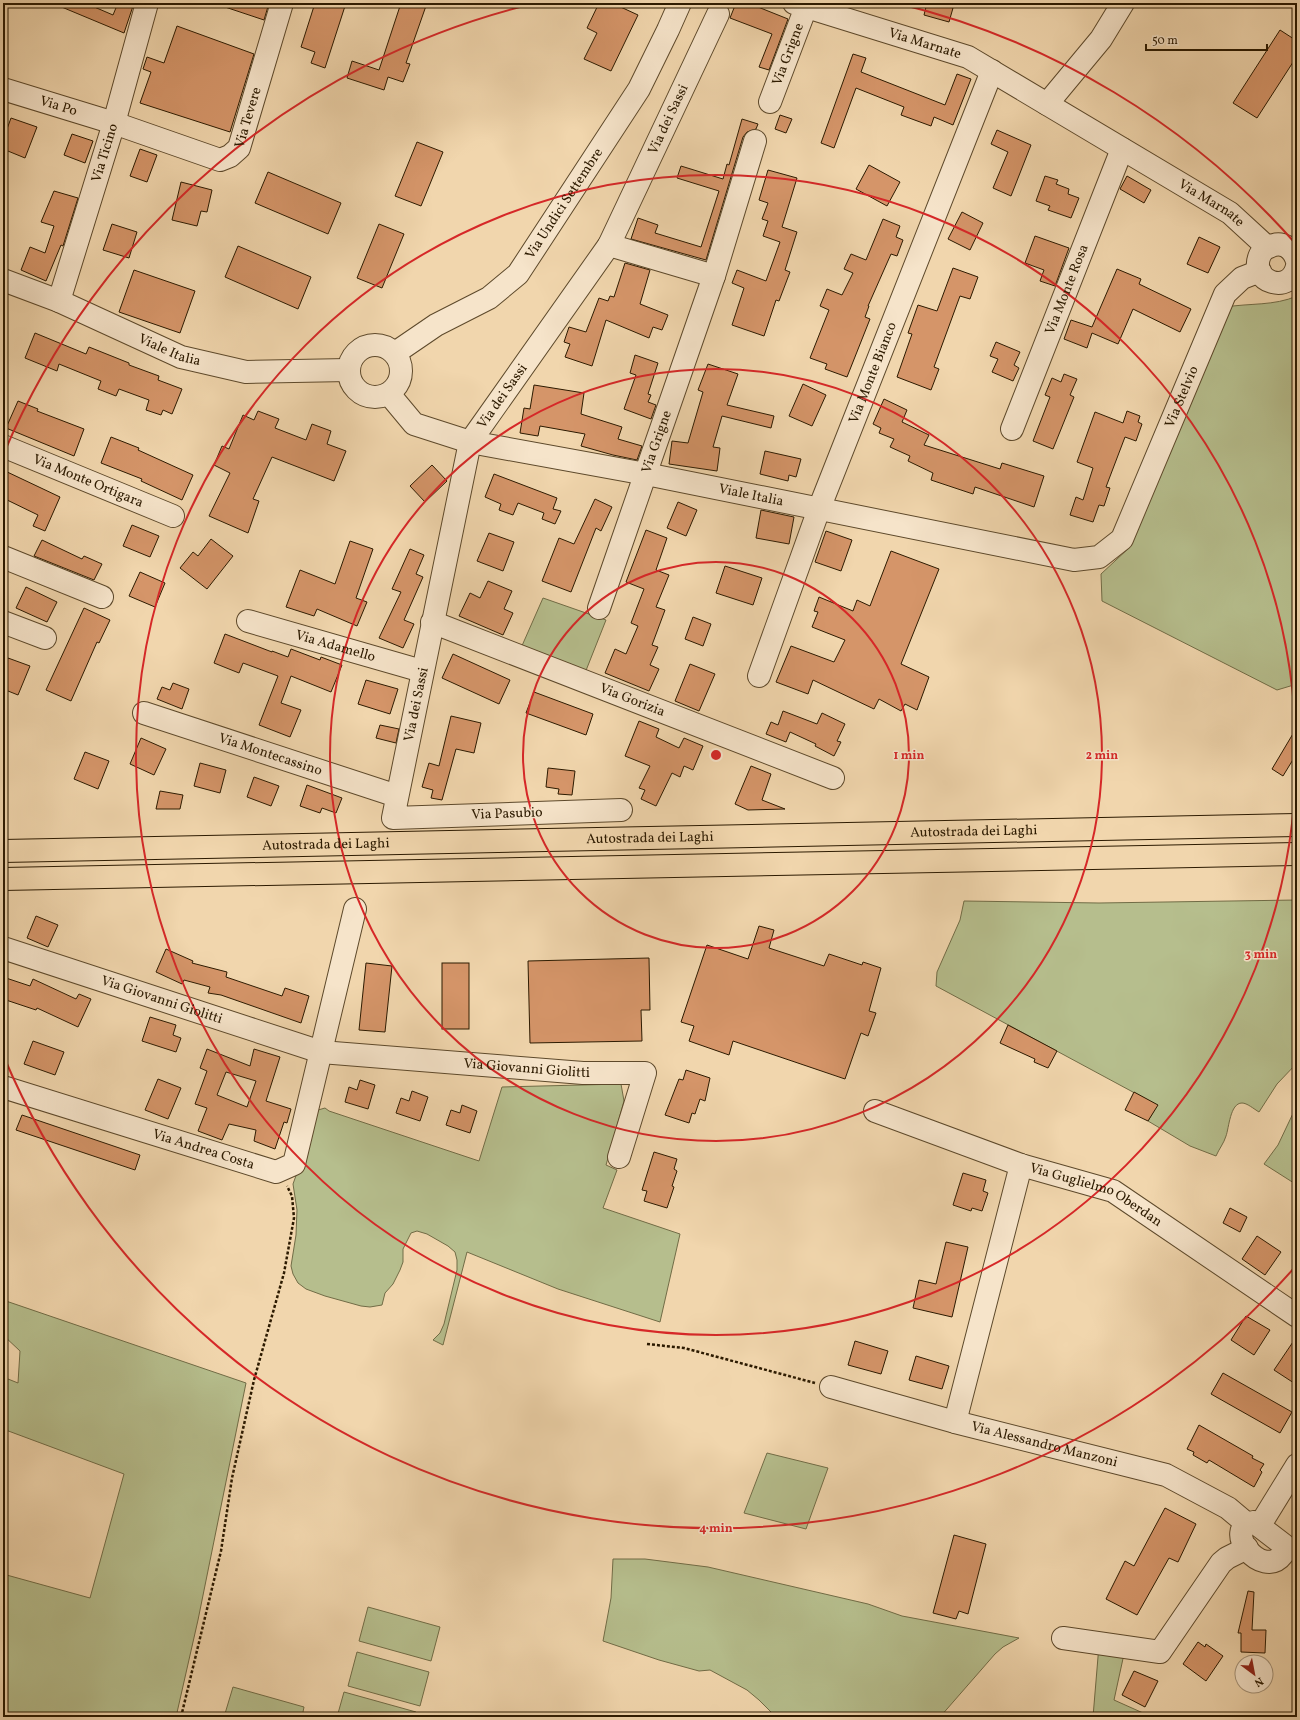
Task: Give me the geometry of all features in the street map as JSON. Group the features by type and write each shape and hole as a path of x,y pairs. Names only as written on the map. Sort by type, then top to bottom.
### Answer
{"highway":[{"name":"Autostrada dei Laghi","path":"3,851 1297,825"},
{"name":"Autostrada dei Laghi","path":"3,879 1297,854"}],"street":[{"name":"Via Ticino","path":"59,301 114,123 147,3"},
{"name":"Via Tevere","path":"114,123 220,160 230,156 239,148 282,3"},
{"name":"Via Undici Settembre","path":"395,353 436,325 489,298 518,274 638,89 680,3"},
{"path":"1047,104 1101,39 1123,3"},
{"name":"Via Marnate","path":"800,5 968,57 1230,213 1267,247"},
{"name":"Via Grigne","path":"770,102 800,5"},
{"name":"Via dei Sassi","path":"393,818 470,442 609,245 718,14"},
{"name":"Via Monte Bianco","path":"759,676 818,509 992,71"},
{"name":"Via Po","path":"3,89 114,123"},
{"name":"Via Grigne","path":"599,608 714,276 755,141"},
{"name":"Via Monte Rosa","path":"1012,429 1122,149"},
{"path":"1275,244 1282,244 1290,248 1296,259 1293,276 1280,283 1273,283 1266,279 1260,272 1258,259 1267,247 1275,244"},
{"path":"609,245 714,276"},
{"name":"Via Stelvio","path":"1122,539 1225,294 1242,278 1260,272"},
{"name":"Viale Italia","path":"3,280 59,301 181,357 246,372 348,370"},
{"path":"372,345 381,345 395,353 402,368 401,377 396,388 389,394 378,398 369,398 359,393 350,380 348,370 354,355 361,349 372,345"},
{"name":"Viale Italia","path":"389,394 414,424 470,442 646,474 1074,560 1099,557 1122,539"},
{"name":"Via Monte Ortigara","path":"3,446 173,516"},
{"path":"3,557 102,597"},
{"name":"Via Adamello","path":"248,620 422,671"},
{"path":"3,622 45,638"},
{"name":"Via Gorizia","path":"432,622 833,778"},
{"name":"Via Montecassino","path":"144,713 397,796"},
{"name":"Via Pasubio","path":"393,818 621,810"},
{"path":"276,1172 294,1164 355,909"},
{"name":"Via Giovanni Giolitti","path":"3,948 321,1052 583,1073 645,1073 619,1157"},
{"name":"Via Andrea Costa","path":"3,1086 276,1172"},
{"name":"Via Guglielmo Oberdan","path":"875,1111 1021,1165 1113,1191 1297,1316"},
{"path":"955,1422 1021,1165"},
{"name":"Via Alessandro Manzoni","path":"831,1387 955,1422 1166,1475 1228,1508 1283,1543 1290,1557"},
{"path":"1290,1557 1270,1562 1261,1560 1242,1542 1241,1534 1253,1525 1297,1465"},
{"path":"1063,1638 1160,1652 1221,1563 1227,1558 1247,1548"}],"path":[{"path":"181,1717 220,1551 238,1448 254,1380 284,1273 294,1218 292,1196 284,1179 276,1172"},
{"path":"647,1344 684,1348 831,1387"}],"green space":[{"path":"1297,296 1297,684 1277,690 1102,601 1101,574 1130,547 1226,307 1271,303"},
{"path":"543,598 606,620 585,673 521,648"},
{"path":"1297,900 1297,1063 1277,1084 1259,1112 1244,1103 1238,1104 1235,1107 1232,1111 1225,1139 1216,1156 1190,1146 1148,1121 1157,1105 936,986 937,972 960,920 964,901 1099,903"},
{"path":"621,1084 624,1101 606,1165 617,1170 603,1208 680,1234 660,1322 558,1289 467,1252 443,1345 433,1340 440,1333 444,1324 457,1270 457,1260 455,1252 448,1246 427,1234 417,1231 411,1233 403,1249 403,1262 400,1270 393,1284 385,1293 382,1305 370,1307 361,1306 325,1296 306,1289 298,1283 291,1266 296,1235 297,1210 293,1184 318,1110 325,1108 329,1111 479,1161 502,1087"},
{"path":"1297,1105 1297,1185 1264,1164 1278,1145"},
{"path":"3,1300 246,1383 198,1620 176,1717 3,1717 3,1574 90,1598 124,1474 3,1429 3,1377 18,1383 20,1351 3,1335"},
{"path":"767,1453 828,1468 806,1529 744,1513"},
{"path":"613,1559 645,1559 708,1567 868,1604 902,1616 1019,1638 1003,1647 995,1654 940,1717 776,1717 747,1690 710,1670 699,1671 659,1660 603,1641 611,1598"},
{"path":"368,1607 440,1627 431,1661 359,1641"},
{"path":"1099,1645 1124,1654 1114,1700 1152,1717 1093,1717"},
{"path":"357,1652 429,1672 420,1706 348,1686"},
{"path":"233,1687 304,1707 302,1717 224,1717"},
{"path":"344,1692 416,1712 415,1717 337,1717"}],"building":[{"path":"52,3 85,3 113,15 118,3 134,3 124,33"},
{"path":"219,3 269,3 264,20 219,5"},
{"path":"315,3 346,3 325,68 311,63 315,52 301,47"},
{"path":"401,3 427,3 406,63 410,64 403,82 388,77 384,90 347,78 352,61 379,70"},
{"path":"599,3 612,3 638,15 611,71 584,59 597,33 587,28"},
{"path":"736,3 748,3 788,19 769,70 759,67 772,34 730,18"},
{"path":"927,3 935,3 953,8 949,22 924,15"},
{"path":"177,26 254,54 230,132 140,103 151,72 143,69 147,57 164,63"},
{"path":"1280,30 1297,41 1297,56 1257,118 1233,103"},
{"path":"853,54 866,58 861,72 945,105 957,74 971,79 953,125 934,117 931,126 901,115 904,107 856,88 834,148 821,143"},
{"path":"780,115 792,119 786,133 775,129"},
{"path":"11,118 37,127 25,158 3,149 3,140"},
{"path":"742,119 758,124 756,129 747,132 743,137 706,260 631,239 638,218 658,225 655,233 701,247 719,191 677,178 681,166 723,179 727,164 729,165"},
{"path":"997,130 1031,145 1011,196 993,188 1008,152 991,144"},
{"path":"72,134 93,141 85,163 64,155"},
{"path":"417,142 443,152 421,206 395,196"},
{"path":"140,149 157,155 147,182 130,176"},
{"path":"869,165 900,182 887,206 856,189"},
{"path":"768,170 797,178 782,227 797,232 785,270 790,272 779,301 776,300 764,336 732,325 744,288 732,283 737,270 766,281 780,242 763,236 768,221 762,219 768,203 759,200"},
{"path":"268,172 341,203 328,234 255,203"},
{"path":"1045,176 1058,180 1056,184 1069,189 1068,194 1079,198 1071,218 1048,210 1050,206 1036,201"},
{"path":"1127,176 1151,190 1144,203 1120,189"},
{"path":"181,182 212,190 207,212 201,211 197,226 172,220"},
{"path":"54,191 78,198 63,246 61,245 46,281 21,270 30,247 45,253 54,226 41,222"},
{"path":"962,212 983,223 970,250 948,239"},
{"path":"883,219 900,226 896,237 903,240 897,256 891,254 868,306 865,317 870,319 847,377 825,369 827,364 810,358 829,310 820,306 827,289 842,295 853,273 844,269 851,254 866,260"},
{"path":"112,224 137,232 129,258 103,250"},
{"path":"379,224 404,234 382,288 357,278"},
{"path":"1035,236 1069,248 1055,286 1040,281 1044,270 1025,263"},
{"path":"1199,237 1220,247 1208,273 1187,264"},
{"path":"238,246 311,277 298,309 225,277"},
{"path":"625,263 650,270 640,304 668,315 662,330 653,327 649,338 606,320 592,366 565,357 570,344 564,342 569,327 586,332 599,298 608,301 610,296 614,297"},
{"path":"953,268 978,277 970,299 960,296 934,367 939,369 931,390 897,377 912,334 908,333 918,305 937,311"},
{"path":"1117,269 1141,279 1139,284 1191,309 1180,332 1133,309 1118,344 1092,333 1087,348 1064,339 1071,320 1092,327"},
{"path":"134,270 195,291 180,333 119,312"},
{"path":"35,333 86,354 89,347 129,363 129,365 159,376 158,380 182,389 172,414 163,410 161,415 146,410 149,400 119,389 116,396 98,389 101,381 59,364 57,371 25,358"},
{"path":"996,342 1020,352 1014,365 1019,368 1013,381 992,372 998,359 990,356"},
{"path":"635,355 658,363 648,394 651,395 648,402 656,405 651,419 624,409 636,375 630,373"},
{"path":"708,364 738,374 727,405 774,416 771,428 722,416 713,447 720,448 717,471 669,464 672,441 688,443 703,392 698,390"},
{"path":"1064,374 1077,379 1070,395 1074,397 1053,449 1033,441 1050,397 1045,395 1052,378 1061,382"},
{"path":"803,384 826,395 812,426 789,416"},
{"path":"534,385 584,393 581,414 622,427 618,439 642,446 637,460 581,446 585,434 540,426 538,436 520,433 524,408 530,409"},
{"path":"884,399 907,410 902,422 929,435 924,445 1000,469 1002,463 1044,476 1034,507 975,487 973,494 931,480 933,473 908,461 910,456 890,447 894,439 879,433 881,428 873,424"},
{"path":"18,401 38,409 37,411 84,429 74,456 6,428"},
{"path":"258,411 279,419 275,428 306,440 312,424 331,431 327,444 346,451 334,481 272,457 253,499 259,501 248,533 209,516 230,473 214,465 222,446 229,449 243,415 254,420"},
{"path":"1127,411 1140,416 1138,422 1142,424 1136,441 1125,437 1106,487 1110,488 1104,506 1099,505 1093,522 1070,515 1076,497 1083,500 1093,468 1077,462 1095,412 1123,423"},
{"path":"111,437 139,448 138,450 193,475 182,500 141,481 142,479 101,463"},
{"path":"765,451 801,459 796,477 789,475 788,481 760,474"},
{"path":"432,465 447,481 425,502 410,486"},
{"path":"3,470 60,497 45,531 33,526 38,515 3,498"},
{"path":"494,474 557,498 553,509 561,511 555,524 542,519 544,513 518,503 513,515 499,510 501,504 485,497"},
{"path":"595,499 612,507 601,531 596,528 571,592 542,581 559,538 574,544"},
{"path":"678,502 697,510 686,536 667,528"},
{"path":"761,510 794,517 789,544 756,538"},
{"path":"132,525 159,536 150,557 123,546"},
{"path":"646,530 667,538 656,570 669,575 656,607 665,610 652,645 658,647 650,665 659,669 649,691 605,673 615,649 626,654 638,626 631,623 644,589 626,582"},
{"path":"826,531 852,540 841,571 815,562"},
{"path":"489,533 514,542 503,571 477,561"},
{"path":"211,539 233,556 207,589 180,568 193,552 198,556"},
{"path":"42,540 82,559 84,556 102,564 94,580 34,556"},
{"path":"350,541 373,549 356,598 367,602 357,626 317,609 314,616 286,607 300,570 335,584"},
{"path":"410,549 424,555 416,574 423,577 404,620 414,624 403,648 379,638 401,592 392,589"},
{"path":"891,551 939,569 901,664 929,677 917,710 905,704 901,711 879,699 874,709 813,680 808,694 776,682 791,646 834,662 845,640 812,627 818,612 814,611 819,597 853,611 857,600 870,606"},
{"path":"725,566 762,578 753,605 716,593"},
{"path":"140,572 165,583 155,607 129,596"},
{"path":"488,581 512,591 504,609 513,613 503,635 459,616 470,593 480,598"},
{"path":"26,587 57,602 47,622 16,608"},
{"path":"84,608 110,620 99,643 97,642 71,701 46,690"},
{"path":"693,617 711,624 703,646 685,639"},
{"path":"225,634 288,657 291,649 320,660 321,657 342,665 331,692 291,676 281,703 301,710 290,737 259,725 278,676 243,663 239,673 214,663"},
{"path":"453,654 510,680 499,704 442,678"},
{"path":"8,658 30,666 18,695 3,689 3,670"},
{"path":"690,664 715,674 699,711 675,701"},
{"path":"366,680 398,689 390,714 358,704"},
{"path":"173,683 189,689 182,709 157,699 162,687 170,690"},
{"path":"534,692 593,714 586,735 526,713"},
{"path":"783,711 817,724 822,713 845,724 837,741 841,742 834,756 815,746 816,744 790,732 786,742 766,734 771,722 778,725"},
{"path":"451,716 481,723 474,753 456,749 442,800 431,798 433,790 422,787 429,763 439,766"},
{"path":"639,721 659,729 656,737 679,748 684,738 703,746 693,770 684,766 680,777 672,773 656,806 641,799 645,790 639,788 650,766 625,756"},
{"path":"380,725 399,729 396,743 376,738"},
{"path":"1297,727 1297,753 1283,776 1272,769"},
{"path":"141,738 166,749 154,775 130,764"},
{"path":"85,752 109,761 98,789 74,779"},
{"path":"200,763 226,770 220,793 194,786"},
{"path":"751,766 771,774 762,800 785,809 748,810 735,804"},
{"path":"548,768 575,771 572,795 558,794 559,789 546,787"},
{"path":"254,777 279,786 271,806 247,797"},
{"path":"307,785 342,798 336,813 322,808 320,813 300,806"},
{"path":"160,791 183,795 180,809 156,809"},
{"path":"36,916 58,925 48,947 27,938"},
{"path":"759,926 774,930 769,948 824,966 829,954 862,965 863,962 881,968 869,1011 876,1013 868,1036 861,1033 845,1079 733,1041 729,1055 689,1041 694,1026 681,1022 707,945 748,959"},
{"path":"166,949 193,961 192,963 227,972 226,977 282,996 285,988 309,996 301,1023 221,995 208,993 210,987 184,980 182,984 156,972"},
{"path":"649,958 650,1010 641,1010 642,1041 530,1043 528,961"},
{"path":"366,963 392,966 385,1032 359,1030"},
{"path":"442,963 469,963 469,1029 442,1029"},
{"path":"3,977 30,986 33,979 76,999 79,994 91,999 78,1027 37,1008 36,1010 3,999"},
{"path":"150,1017 176,1025 173,1035 181,1038 176,1052 142,1041"},
{"path":"1008,1025 1057,1051 1048,1068 1034,1062 1035,1059 1000,1043"},
{"path":"33,1041 64,1052 55,1075 24,1064"},
{"path":"207,1049 250,1066 254,1049 280,1057 266,1101 291,1109 287,1123 284,1122 275,1149 254,1141 256,1130 229,1124 222,1140 198,1131 207,1108 195,1104 207,1071 200,1068","holes":["226,1072 256,1081 247,1107 217,1095"]},
{"path":"686,1070 710,1078 705,1101 700,1099 695,1114 692,1113 689,1123 665,1115 679,1079 683,1080"},
{"path":"158,1079 181,1088 168,1119 145,1110"},
{"path":"360,1080 375,1085 368,1109 345,1102 349,1087 357,1090"},
{"path":"412,1091 428,1097 420,1121 396,1113 401,1098 409,1101"},
{"path":"1134,1092 1158,1105 1148,1121 1125,1110"},
{"path":"462,1105 477,1111 470,1133 446,1125 451,1110 460,1113"},
{"path":"22,1115 140,1155 135,1170 16,1130"},
{"path":"654,1152 677,1159 674,1169 677,1171 672,1186 674,1187 667,1208 644,1201 647,1191 642,1190"},
{"path":"963,1173 986,1180 983,1191 988,1193 982,1211 972,1208 971,1211 953,1205"},
{"path":"1230,1208 1247,1217 1240,1232 1223,1223"},
{"path":"1257,1236 1281,1252 1265,1275 1242,1259"},
{"path":"946,1242 968,1247 952,1317 913,1308 919,1280 936,1284"},
{"path":"1246,1316 1270,1330 1254,1355 1231,1340"},
{"path":"1297,1336 1297,1385 1274,1370"},
{"path":"855,1341 888,1351 881,1374 848,1365"},
{"path":"916,1356 949,1366 942,1389 909,1380"},
{"path":"1223,1373 1292,1412 1280,1433 1211,1394"},
{"path":"1199,1425 1253,1456 1252,1458 1264,1464 1260,1470 1262,1472 1254,1487 1209,1460 1207,1463 1193,1455 1194,1452 1187,1449"},
{"path":"1165,1508 1196,1524 1178,1562 1169,1558 1137,1615 1106,1599 1125,1561 1134,1566"},
{"path":"954,1535 986,1544 968,1614 959,1611 956,1619 933,1613"},
{"path":"1248,1591 1254,1592 1252,1630 1266,1630 1265,1653 1241,1652 1241,1633 1238,1633"},
{"path":"1198,1642 1205,1647 1206,1644 1223,1656 1206,1681 1183,1664"},
{"path":"1134,1671 1158,1681 1145,1707 1122,1695"}]}
